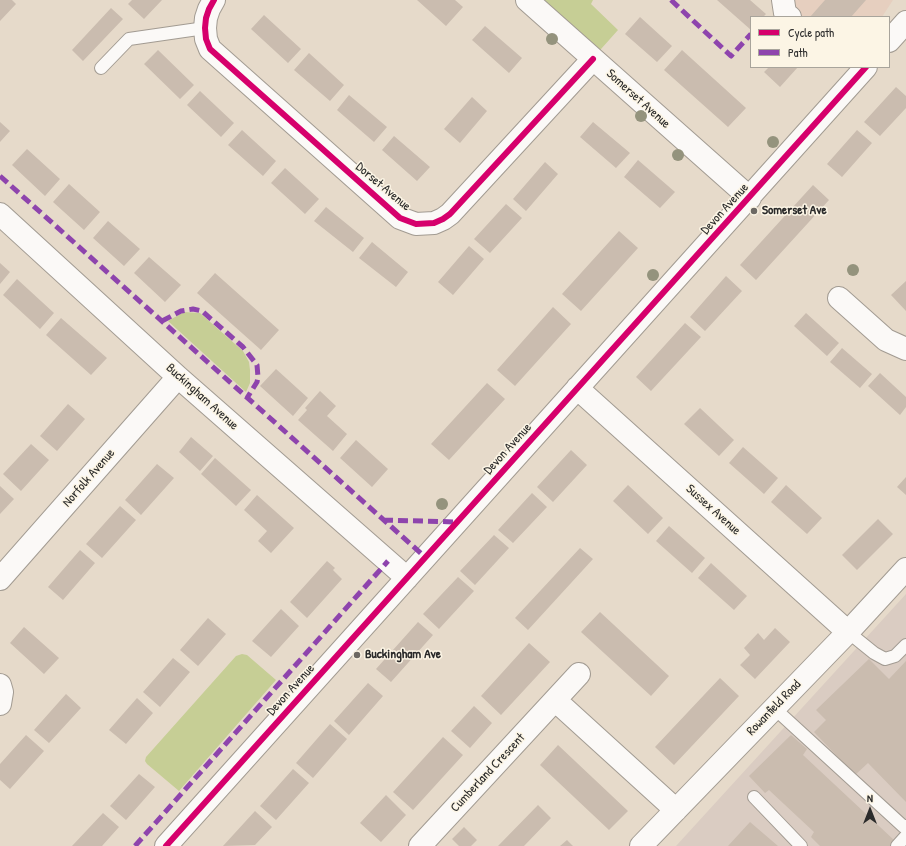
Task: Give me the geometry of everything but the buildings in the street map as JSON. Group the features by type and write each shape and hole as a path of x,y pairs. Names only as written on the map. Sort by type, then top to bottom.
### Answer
{"street":[{"name":"Dorset Avenue","path":"214,0 206,18 205,28 206,39 210,49 400,218 416,224 434,223 450,214 593,59"},
{"path":"783,0 785,13 789,16"},
{"name":"Somerset Avenue","path":"540,4 593,59 750,198"},
{"path":"890,40 906,22"},
{"name":"Devon Avenue","path":"166,846 750,198 856,71"},
{"name":"Buckingham Avenue","path":"0,214 178,376 407,578"},
{"path":"839,298 886,340 906,349"},
{"name":"Norfolk Avenue","path":"0,579 178,376"},
{"name":"Sussex Avenue","path":"578,388 848,632"},
{"name":"Rowanfield Road","path":"642,846 906,570"},
{"name":"Cumberland Crescent","path":"420,846 579,674"},
{"path":"0,685 2,692 0,704"},
{"path":"555,700 676,810"}],"lane":[{"path":"101,68 129,39 205,28"},
{"path":"848,632 885,660 895,656 906,644"},
{"path":"774,708 904,827 906,826"},
{"path":"754,797 801,846"},
{"path":"898,846 906,836"}],"shaded area":[{"path":"779,0 893,0 883,16 784,16"},
{"path":"906,594 906,846 676,846"}],"green space":[{"path":"527,0 593,0 591,4 618,30 593,58"},
{"path":"184,312 200,313 243,351 249,362 250,370 250,383 246,392 168,321"},
{"path":"242,654 247,655 276,680 179,791 147,764 145,761 146,757 236,656"}],"marked path":[{"path":"671,0 731,56 750,35"},
{"path":"0,176 425,557"},
{"path":"162,321 181,311 193,309 202,311 243,347 257,365 258,377 257,382 247,398"},
{"path":"383,520 457,522"},
{"path":"135,846 388,561"}],"cycle path":[{"path":"214,0 206,18 205,28 206,39 210,49 400,218 416,224 434,223 450,214 593,59"},
{"path":"166,846 865,68"}],"place":[{"name":"Somerset Ave","path":"754,211"},
{"name":"Buckingham Ave","path":"357,655"}]}
